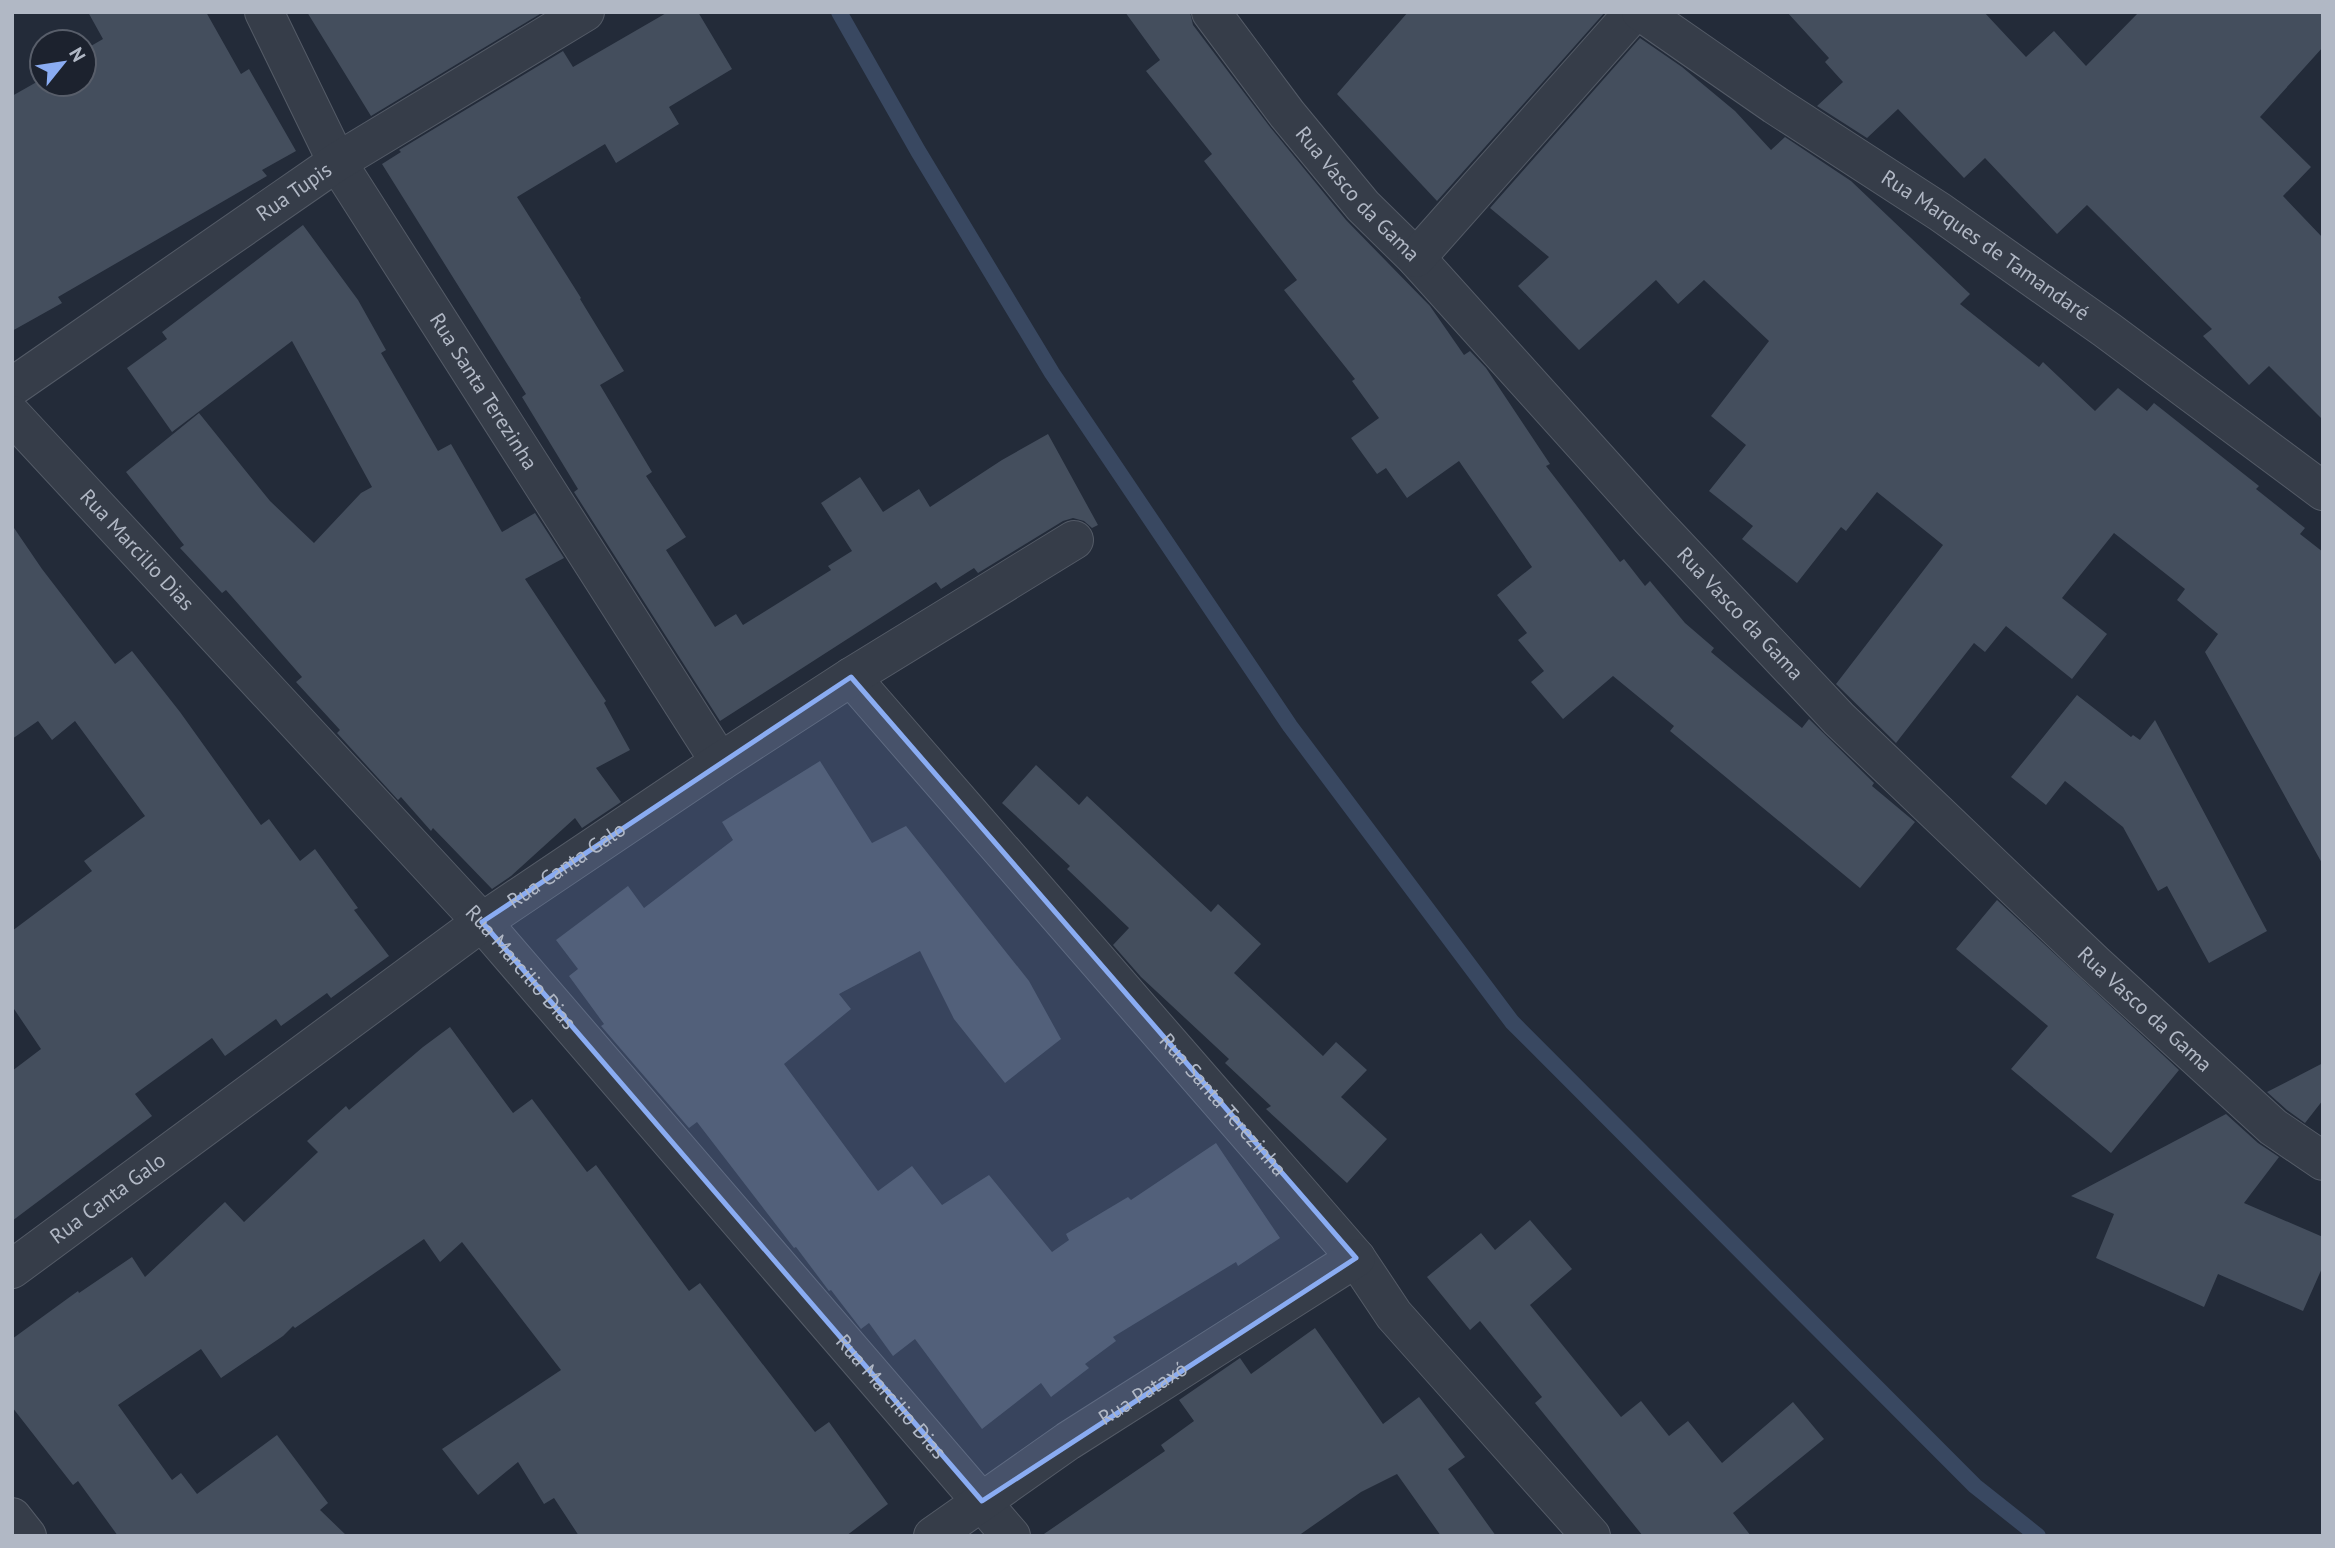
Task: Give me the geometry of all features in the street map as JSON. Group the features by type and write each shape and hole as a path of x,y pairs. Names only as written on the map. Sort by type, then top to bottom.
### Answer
{"street":[{"name":"Rua Santa Terezinha","path":"264,12 337,162 720,762"},
{"name":"Rua Tupis","path":"12,387 337,162 585,12"},
{"name":"Rua Vasco da Gama","path":"1211,12 1287,114 1354,196 1416,258 1651,519 1839,719 2094,964 2273,1126 2323,1161"},
{"path":"1416,258 1634,12"},
{"name":"Rua Marques de Tamandaré","path":"1642,12 1775,105 1940,212 2107,330 2323,492"},
{"name":"Rua Marcilio Dias","path":"12,415 482,922 1010,1536"},
{"name":"Rua Canta Galo","path":"12,1269 482,922 851,677 1074,540"},
{"name":"Rua Santa Terezinha","path":"851,677 1356,1258 1394,1315 1591,1536"},
{"name":"Rua Pataxó","path":"933,1536 1068,1441 1356,1258"},
{"path":"12,1517 27,1536"}],"highlighted area":[{"path":"851,677 1356,1258 982,1501 482,922"}],"building":[{"path":"88,12 206,12 241,74 249,69 296,151 262,170 267,176 58,297 62,303 12,331 12,96 28,87 28,98 98,98 98,42 103,39"},
{"path":"307,12 539,12 540,14 371,116"},
{"path":"668,12 698,12 732,69 669,107 679,124 616,163 605,144 517,197 624,371 600,385 652,472 646,476 686,537 666,550 715,627 736,614 743,625 831,570 828,566 852,551 821,503 860,477 883,512 919,489 930,507 1048,434 1098,525 1092,528 1084,521 1073,518 1063,521 978,573 974,568 941,589 936,582 720,721 574,492 578,489 522,397 526,394 382,164 401,152 399,150 563,51 573,67"},
{"path":"1125,12 1190,12 1193,25 1270,127 1346,220 1430,306 1464,355 1470,351 1486,368 1550,464 1546,466 1620,562 1624,559 1645,586 1650,581 1685,623 1714,648 1711,652 1802,728 1809,719 1874,783 1872,786 1915,822 1860,888 1670,731 1674,726 1613,676 1563,719 1531,682 1544,671 1518,640 1527,633 1497,595 1532,567 1459,461 1407,498 1386,468 1377,474 1351,438 1379,418 1352,381 1355,379 1284,290 1297,280 1204,161 1212,154 1146,71 1160,60"},
{"path":"1408,12 1605,12 1437,201 1337,94"},
{"path":"1787,12 1984,12 2026,57 2054,31 2086,66 2139,12 2323,12 2323,47 2260,117 2311,167 2283,196 2323,238 2323,420 2269,366 2249,385 2203,336 2212,329 2087,205 2057,234 1985,158 1964,178 1898,109 1867,138 1817,106 1843,82 1825,62 1829,58"},
{"path":"1640,38 1682,67 1735,111 1771,150 1785,137 1851,181 1970,294 1960,304 2039,367 2043,362 2095,411 2118,388 2147,411 2154,403 2259,486 2256,489 2305,528 2300,534 2323,552 2323,865 2205,652 2218,634 2177,600 2185,589 2114,533 2062,598 2107,634 2072,679 2006,626 1985,652 1974,643 1896,743 1836,684 1943,545 1877,492 1846,531 1841,527 1797,583 1742,539 1753,526 1709,491 1746,445 1711,416 1769,341 1704,280 1678,304 1656,280 1579,350 1518,286 1549,257 1490,208"},
{"path":"303,225 358,300 386,350 381,353 438,451 451,444 502,532 535,513 564,558 525,579 606,701 604,703 630,750 596,768 621,802 582,828 575,818 511,876 492,889 433,828 431,831 401,797 398,800 337,733 340,730 296,682 302,677 226,590 222,593 180,548 184,545 126,472 199,413 270,501 314,543 361,493 372,487 292,341 172,432 127,368 167,339 162,332"},
{"path":"12,525 115,664 132,651 180,712 261,825 269,819 300,861 315,849 358,908 354,910 389,956 331,998 327,993 281,1026 276,1019 225,1056 212,1038 135,1094 152,1116 12,1221 12,1071 41,1049 12,1006 12,931 92,871 84,861 145,816 75,721 52,740 38,721 12,739"},
{"path":"2077,695 2131,737 2133,735 2140,740 2155,720 2267,931 2209,963 2167,886 2158,891 2123,827 2065,781 2046,805 2011,777"},
{"path":"820,761 872,843 906,826 1029,981 1061,1039 1005,1083 954,1019 920,951 839,994 851,1009 784,1064 878,1191 912,1166 942,1205 989,1175 1052,1252 1069,1240 1066,1234 1128,1197 1131,1200 1216,1143 1280,1238 1238,1266 1236,1262 1113,1337 1116,1341 1085,1364 1089,1368 1051,1397 1041,1383 982,1429 915,1339 893,1356 869,1323 861,1329 796,1247 794,1248 697,1122 689,1128 601,1026 604,1024 569,976 578,969 556,940 628,886 644,908 733,840 722,822"},
{"path":"1036,765 1079,805 1087,796 1211,912 1218,904 1261,944 1234,973 1323,1056 1336,1042 1367,1070 1341,1097 1387,1139 1347,1183 1266,1109 1271,1106 1225,1063 1229,1059 1141,977 1113,945 1129,928 1067,869 1070,866 1002,803"},
{"path":"1997,900 2179,1070 2111,1153 2011,1069 2048,1026 1956,949"},
{"path":"450,1027 513,1113 532,1099 587,1172 596,1165 689,1291 700,1283 815,1432 829,1422 888,1504 846,1536 579,1536 554,1498 544,1504 518,1462 478,1495 442,1449 561,1370 462,1242 440,1262 424,1239 295,1328 293,1326 283,1336 221,1378 201,1349 118,1405 172,1480 181,1473 197,1494 277,1435 328,1503 320,1510 347,1536 118,1536 78,1481 73,1485 12,1407 12,1339 78,1291 79,1293 132,1257 145,1277 225,1202 244,1222 318,1152 307,1141 346,1106 349,1110"},
{"path":"2323,1063 2323,1100 2305,1123 2267,1092"},
{"path":"2226,1114 2258,1143 2279,1157 2244,1203 2323,1237 2323,1266 2303,1311 2218,1274 2204,1307 2096,1258 2114,1214 2071,1196"},
{"path":"1530,1220 1572,1269 1530,1305 1621,1417 1641,1401 1669,1436 1688,1421 1722,1463 1793,1402 1824,1439 1733,1513 1751,1536 1643,1536 1535,1403 1542,1397 1480,1321 1470,1330 1427,1277 1481,1233 1495,1250"},
{"path":"1315,1328 1383,1424 1419,1397 1465,1457 1448,1469 1496,1536 1441,1536 1397,1474 1361,1492 1298,1536 1041,1536 1165,1451 1161,1445 1194,1421 1179,1400 1240,1358 1251,1374"}],"waterway":[{"path":"839,12 918,151 1052,373 1290,726 1512,1022 1975,1486 2038,1536"}]}
